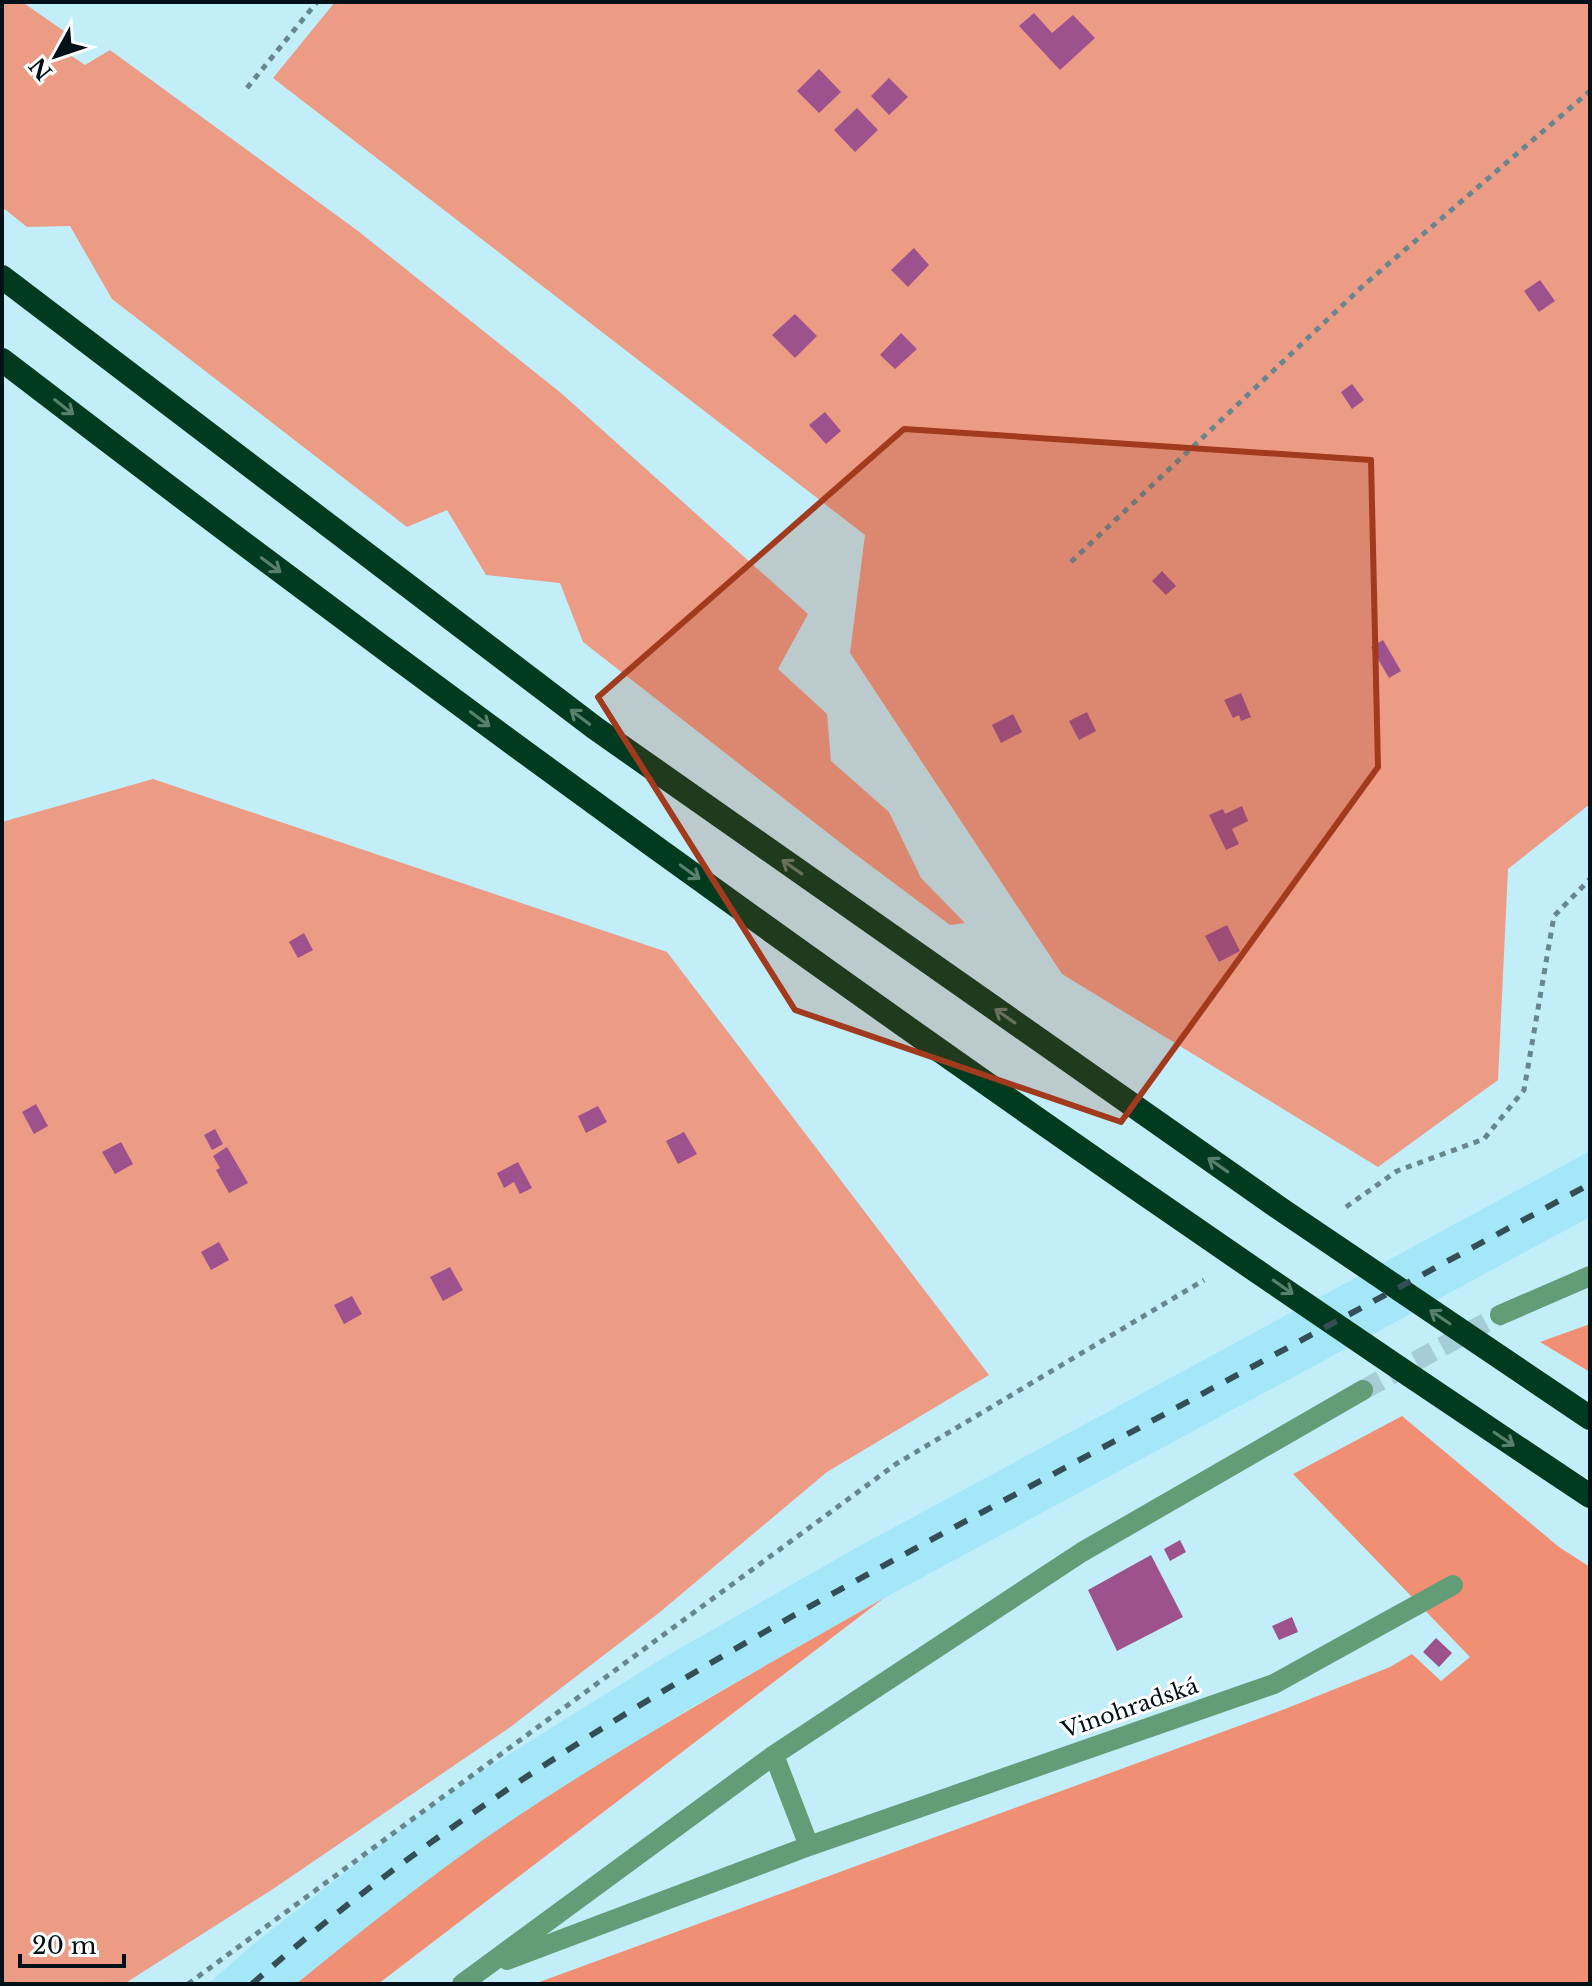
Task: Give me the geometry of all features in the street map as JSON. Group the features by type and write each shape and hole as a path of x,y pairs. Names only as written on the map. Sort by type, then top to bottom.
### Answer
{"highway":[{"path":"2,277 595,728 1282,1210 1590,1418"},
{"path":"2,360 204,515 559,778 892,1017 1440,1396 1590,1496"}],"street":[{"path":"1500,1315 1590,1276"},
{"name":"Vinohradská","path":"462,1984 774,1755 1082,1552 1363,1390"},
{"name":"Vinohradská","path":"481,1970 809,1846 1274,1684 1453,1585"},
{"path":"774,1755 809,1846"}],"path":[{"path":"247,88 317,2"},
{"path":"1071,562 1365,284 1590,91"},
{"path":"1346,1207 1397,1171 1484,1139 1524,1090 1554,916 1590,879"},
{"path":"188,1984 896,1464 1204,1280"}],"highlighted area":[{"path":"904,429 1371,460 1378,767 1121,1122 795,1010 598,697"}],"shaded area":[{"path":"2,2 22,2 64,31 63,50 85,65 110,50 358,231 561,393 808,614 778,669 827,714 831,761 889,812 921,878 965,923 950,925 583,642 560,583 486,575 447,510 407,527 112,299 70,226 27,227 2,207"},
{"path":"335,2 1590,2 1590,804 1508,869 1498,1080 1378,1167 1062,974 850,653 865,535 273,78"},
{"path":"153,779 667,952 989,1375 827,1472 660,1612 509,1728 273,1889 124,1984 2,1984 2,822"},
{"path":"1590,1151 1590,1217 884,1598 692,1707 509,1823 431,1878 296,1984 208,1984 256,1942 397,1832 476,1775 663,1658 856,1548"},
{"path":"1590,1324 1590,1372 1540,1342"},
{"path":"1402,1416 1559,1547 1590,1567 1590,1984 534,1984 1285,1709 1390,1667 1412,1654 1441,1681 1470,1657 1293,1474"},
{"path":"884,1598 378,1984 296,1984 427,1880 509,1822 648,1735"}],"building":[{"path":"1034,13 1052,33 1073,15 1095,38 1060,70 1019,26"},
{"path":"819,69 841,92 819,113 797,91"},
{"path":"889,78 908,97 889,115 871,96"},
{"path":"857,108 878,130 855,152 834,130"},
{"path":"914,248 929,265 908,287 891,270"},
{"path":"1540,280 1555,301 1539,312 1524,291"},
{"path":"795,314 817,336 795,358 772,335"},
{"path":"901,333 917,349 895,369 880,355"},
{"path":"1352,384 1364,400 1352,409 1341,392"},
{"path":"825,412 841,431 826,444 809,425"},
{"path":"1162,571 1176,586 1166,595 1152,581"},
{"path":"1383,640 1401,671 1389,678 1371,647"},
{"path":"1241,693 1251,717 1241,721 1239,715 1233,718 1224,700"},
{"path":"1087,712 1096,731 1079,740 1069,721"},
{"path":"1013,714 1022,732 1001,743 992,725"},
{"path":"1242,806 1248,821 1232,829 1239,844 1226,850 1209,815 1223,809 1225,814"},
{"path":"1227,925 1240,951 1219,962 1205,936"},
{"path":"304,933 313,950 298,958 289,942"},
{"path":"36,1104 48,1126 34,1134 22,1112"},
{"path":"598,1106 607,1122 586,1133 578,1116"},
{"path":"215,1129 223,1144 212,1150 204,1135"},
{"path":"684,1132 697,1154 678,1164 666,1141"},
{"path":"121,1142 133,1164 115,1174 102,1152"},
{"path":"227,1147 248,1183 229,1193 216,1170 220,1168 213,1156"},
{"path":"518,1162 532,1188 520,1194 514,1182 504,1188 497,1173"},
{"path":"219,1242 229,1260 211,1270 201,1252"},
{"path":"450,1267 463,1290 443,1301 430,1277"},
{"path":"352,1296 362,1314 344,1324 334,1305"},
{"path":"1180,1540 1186,1552 1170,1561 1164,1549"},
{"path":"1151,1555 1183,1617 1117,1651 1088,1590"},
{"path":"1292,1617 1298,1632 1279,1640 1272,1626"},
{"path":"1436,1638 1452,1653 1439,1667 1423,1652"}],"tunnel":[{"path":"1363,1390 1500,1315"}],"railway":[{"path":"252,1984 338,1912 427,1845 519,1782 709,1664 905,1554 1590,1184"}]}
